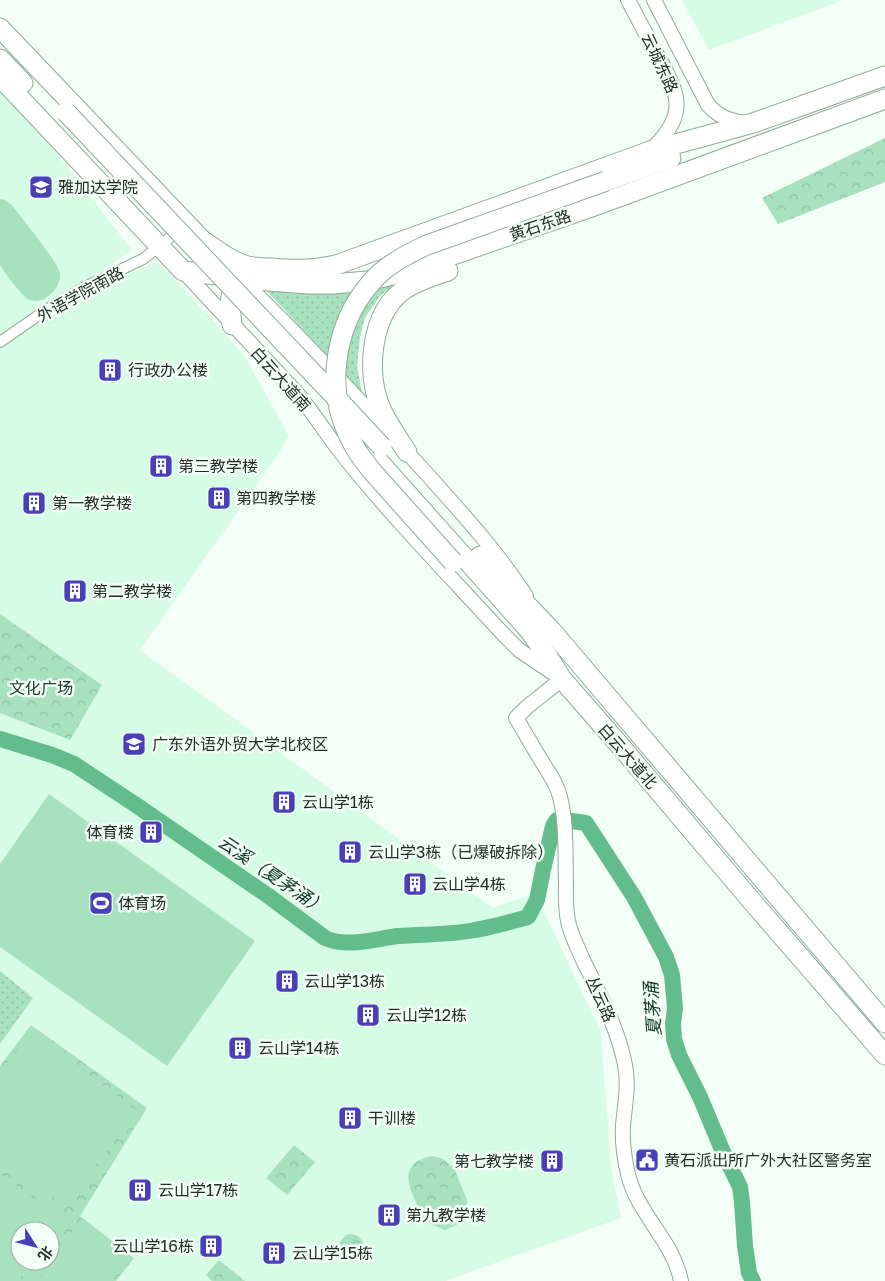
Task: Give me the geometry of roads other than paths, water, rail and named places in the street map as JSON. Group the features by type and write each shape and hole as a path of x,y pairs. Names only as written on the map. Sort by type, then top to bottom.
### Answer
{"highway":[{"path":"0,28 202,240"},
{"name":"白云大道南","path":"0,44 62,116"},
{"name":"白云大道南","path":"0,59 62,116 320,380 378,451"},
{"name":"黄石东路","path":"202,240 228,258 244,265 258,268 291,270 320,268 354,259 650,151 753,123 885,76"},
{"name":"白云大道南","path":"0,77 183,271"},
{"name":"黄石东路","path":"183,271 289,283 352,283 388,277 597,205 885,99"},
{"path":"562,679 516,633 359,455 349,438 343,422 336,387 338,352 344,330 350,315 369,286 379,274 408,253 697,148 753,123"},
{"path":"407,452 380,408 372,374 373,351 377,329 394,299 406,289 422,280 525,241 597,205"},
{"path":"422,233 413,243 412,254 420,262 429,264"},
{"path":"232,325 230,310 232,288 241,278 258,268"},
{"name":"白云大道北","path":"378,451 543,621 885,1023"},
{"name":"白云大道北","path":"378,451 528,629 548,655 562,679 885,1055"}],"main road":[{"name":"云城东路","path":"628,0 669,75 676,98 677,109 670,129 664,138 650,151"},
{"name":"云城东路","path":"654,0 708,105 723,118 753,123"},
{"path":"669,75 678,78 686,75 687,64"},
{"path":"202,240 257,294 407,452 489,545 515,578 543,621"},
{"name":"白云大道南","path":"183,271 296,392 364,481 503,634 519,650 562,679"},
{"path":"232,325 237,303 245,297 257,294"},
{"name":"丛云路","path":"562,679 516,718 557,788 564,830 566,908 569,925 617,1035 623,1056 627,1086 623,1140 628,1176 637,1200 669,1249 676,1263 681,1281"}],"street":[{"name":"外语学院南路","path":"0,342 85,287 142,259 186,223"}],"waterway":[{"name":"云溪（夏茅涌）","path":"0,739 74,764 267,895 325,938 334,941 352,943 398,936 466,932 528,917 537,900 553,826 557,820 586,823 634,897 666,957 672,975 675,1008 674,1039 679,1055 740,1187 745,1246 749,1273 753,1281"}],"place":[{"name":"雅加达学院","path":"41,187"},
{"name":"行政办公楼","path":"110,370"},
{"name":"第三教学楼","path":"161,466"},
{"name":"第四教学楼","path":"219,498"},
{"name":"第一教学楼","path":"34,503"},
{"name":"第二教学楼","path":"75,591"},
{"name":"广东外语外贸大学北校区","path":"134,744"},
{"name":"云山学1栋","path":"284,802"},
{"name":"体育楼","path":"151,832"},
{"name":"云山学3栋（已爆破拆除）","path":"350,852"},
{"name":"云山学4栋","path":"415,884"},
{"name":"体育场","path":"101,903"},
{"name":"云山学13栋","path":"287,981"},
{"name":"云山学12栋","path":"368,1015"},
{"name":"云山学14栋","path":"240,1048"},
{"name":"干训楼","path":"350,1118"},
{"name":"黄石派出所广外大社区警务室","path":"647,1160"},
{"name":"第七教学楼","path":"552,1161"},
{"name":"云山学17栋","path":"140,1190"},
{"name":"第九教学楼","path":"389,1215"},
{"name":"云山学16栋","path":"211,1246"},
{"name":"云山学15栋","path":"274,1253"}],"park label":[{"name":"文化广场","path":"41,688"}],"water label":[{"name":"夏茅涌","path":"653,1009"}]}
